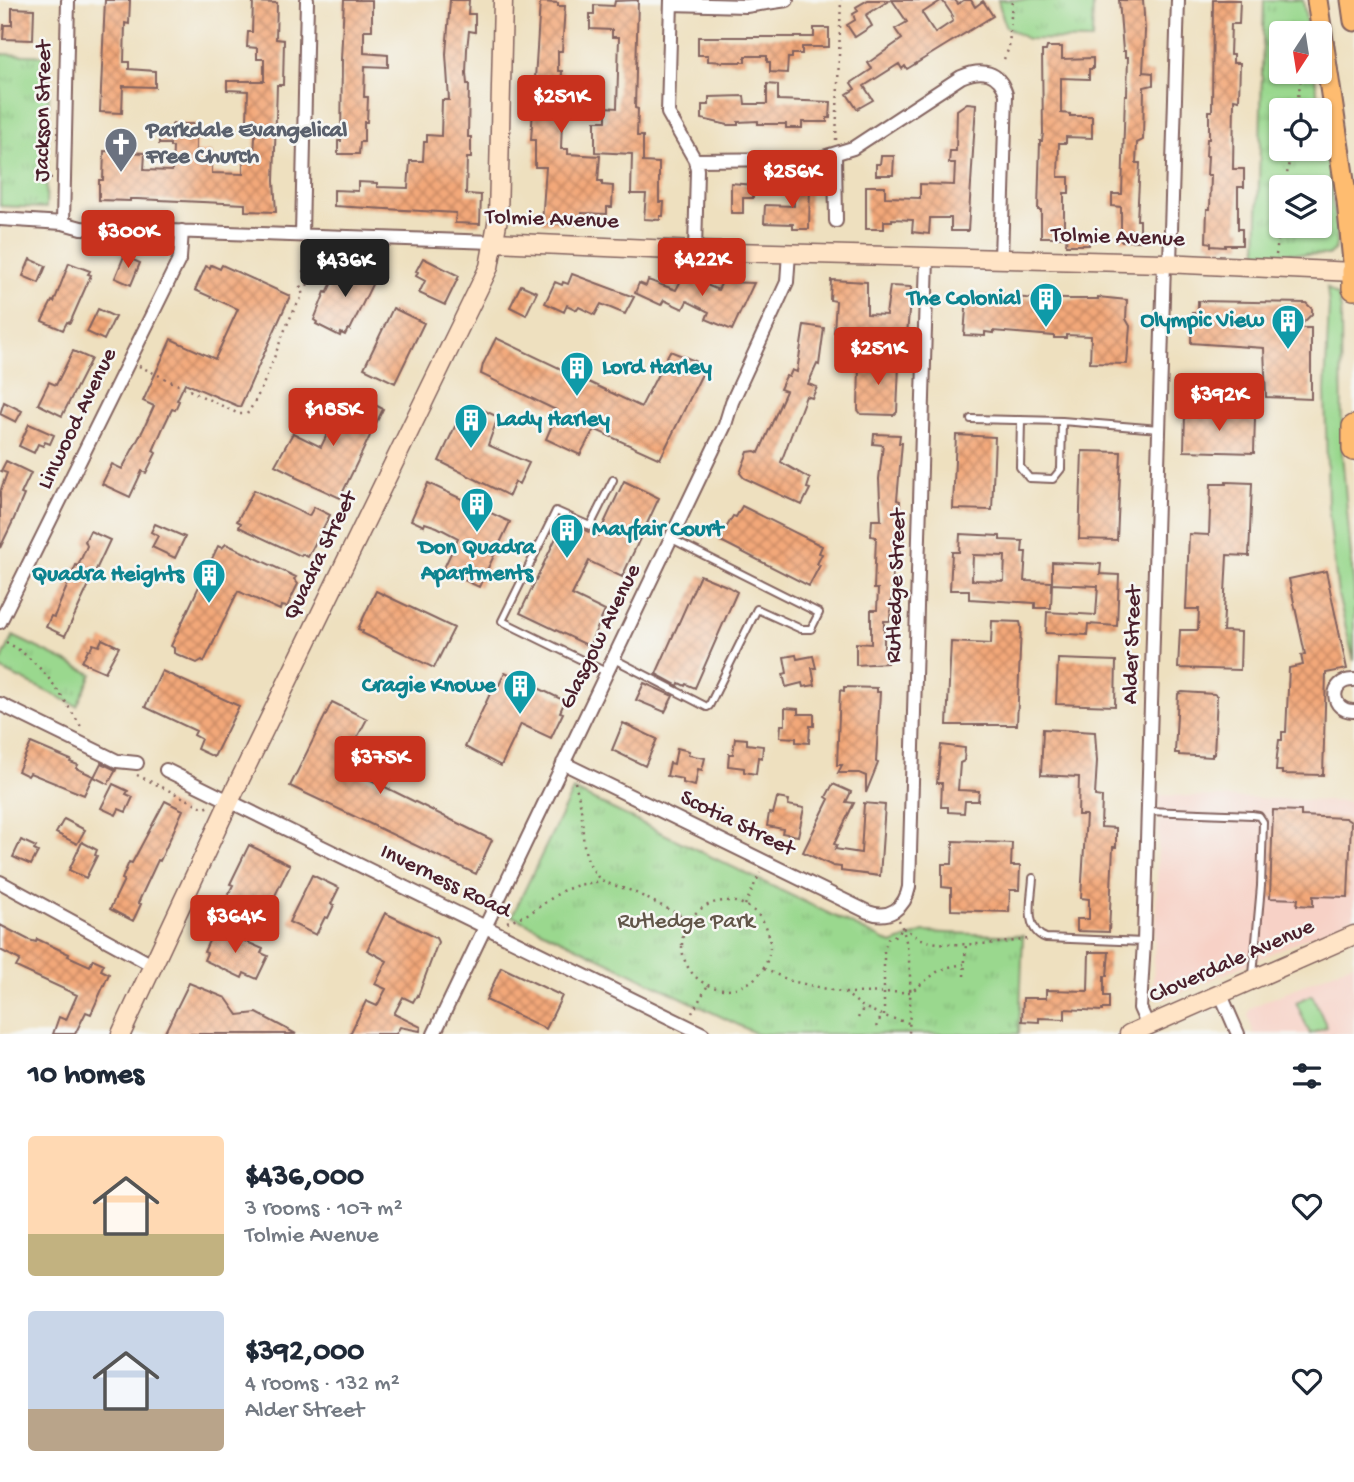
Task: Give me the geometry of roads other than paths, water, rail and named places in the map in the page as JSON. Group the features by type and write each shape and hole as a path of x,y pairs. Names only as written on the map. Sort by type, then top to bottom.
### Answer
{"highway":[{"path":"1354,272 1354,288"},
{"path":"1354,426 1354,449"}],"main road":[{"name":"Quadra Street","path":"121,1034 230,800 489,267 498,218 503,0"},
{"path":"1317,0 1347,201 1354,272"},
{"path":"1350,0 1354,21"},
{"name":"Tolmie Avenue","path":"494,242 695,251 1167,263 1354,272"},
{"name":"Cloverdale Avenue","path":"1129,1034 1354,935"}],"street":[{"name":"Jackson Street","path":"63,223 68,0"},
{"path":"302,235 307,0"},
{"path":"695,251 698,176 695,160 668,113 671,2 746,6 787,0"},
{"name":"Alder Street","path":"1148,1026 1140,1008 1178,0"},
{"path":"695,160 817,159 835,154 853,148 961,77 978,71 996,77 1006,94 1001,258"},
{"path":"835,154 836,221"},
{"name":"Tolmie Avenue","path":"0,219 63,223 81,228 494,242"},
{"name":"Linwood Avenue","path":"0,622 180,258 183,231"},
{"name":"Glasgow Avenue","path":"435,1034 725,425 732,402 787,282 789,253"},
{"name":"Rutledge Street","path":"895,911 904,901 909,887 927,257"},
{"path":"1354,680 1343,682 1337,687 1335,694 1336,702 1341,708 1354,711"},
{"path":"0,704 117,761 137,763"},
{"name":"Scotia Street","path":"563,763 868,912 882,915 895,911"},
{"name":"Inverness Road","path":"166,770 703,1034"},
{"path":"0,882 154,966"},
{"path":"1221,995 1238,1034"}],"lane":[{"path":"971,419 1062,421 1161,429"},
{"path":"1021,420 1020,467 1029,478 1052,479 1060,469 1062,421"},
{"path":"607,673 502,621 556,511 590,526 613,480"},
{"path":"614,660 707,707 757,610 801,629 811,629 819,611 672,539"},
{"path":"1148,811 1252,815 1263,822 1261,886 1252,981"},
{"path":"1033,878 1031,925 1037,935 1046,938 1144,942"}],"place":[{"name":"Parkdale Evangelical Free Church","path":"121,174"},
{"name":"The Colonial","path":"1046,329"},
{"name":"Olympic View","path":"1288,351"},
{"name":"Lord Harley","path":"577,398"},
{"name":"Lady Harley","path":"471,450"},
{"name":"Don Quadra Apartments","path":"477,534"},
{"name":"Mayfair Court","path":"567,560"},
{"name":"Quadra Heights","path":"209,605"},
{"name":"Cragie Knowe","path":"520,716"}],"park label":[{"name":"Rutledge Park","path":"686,922"}]}
